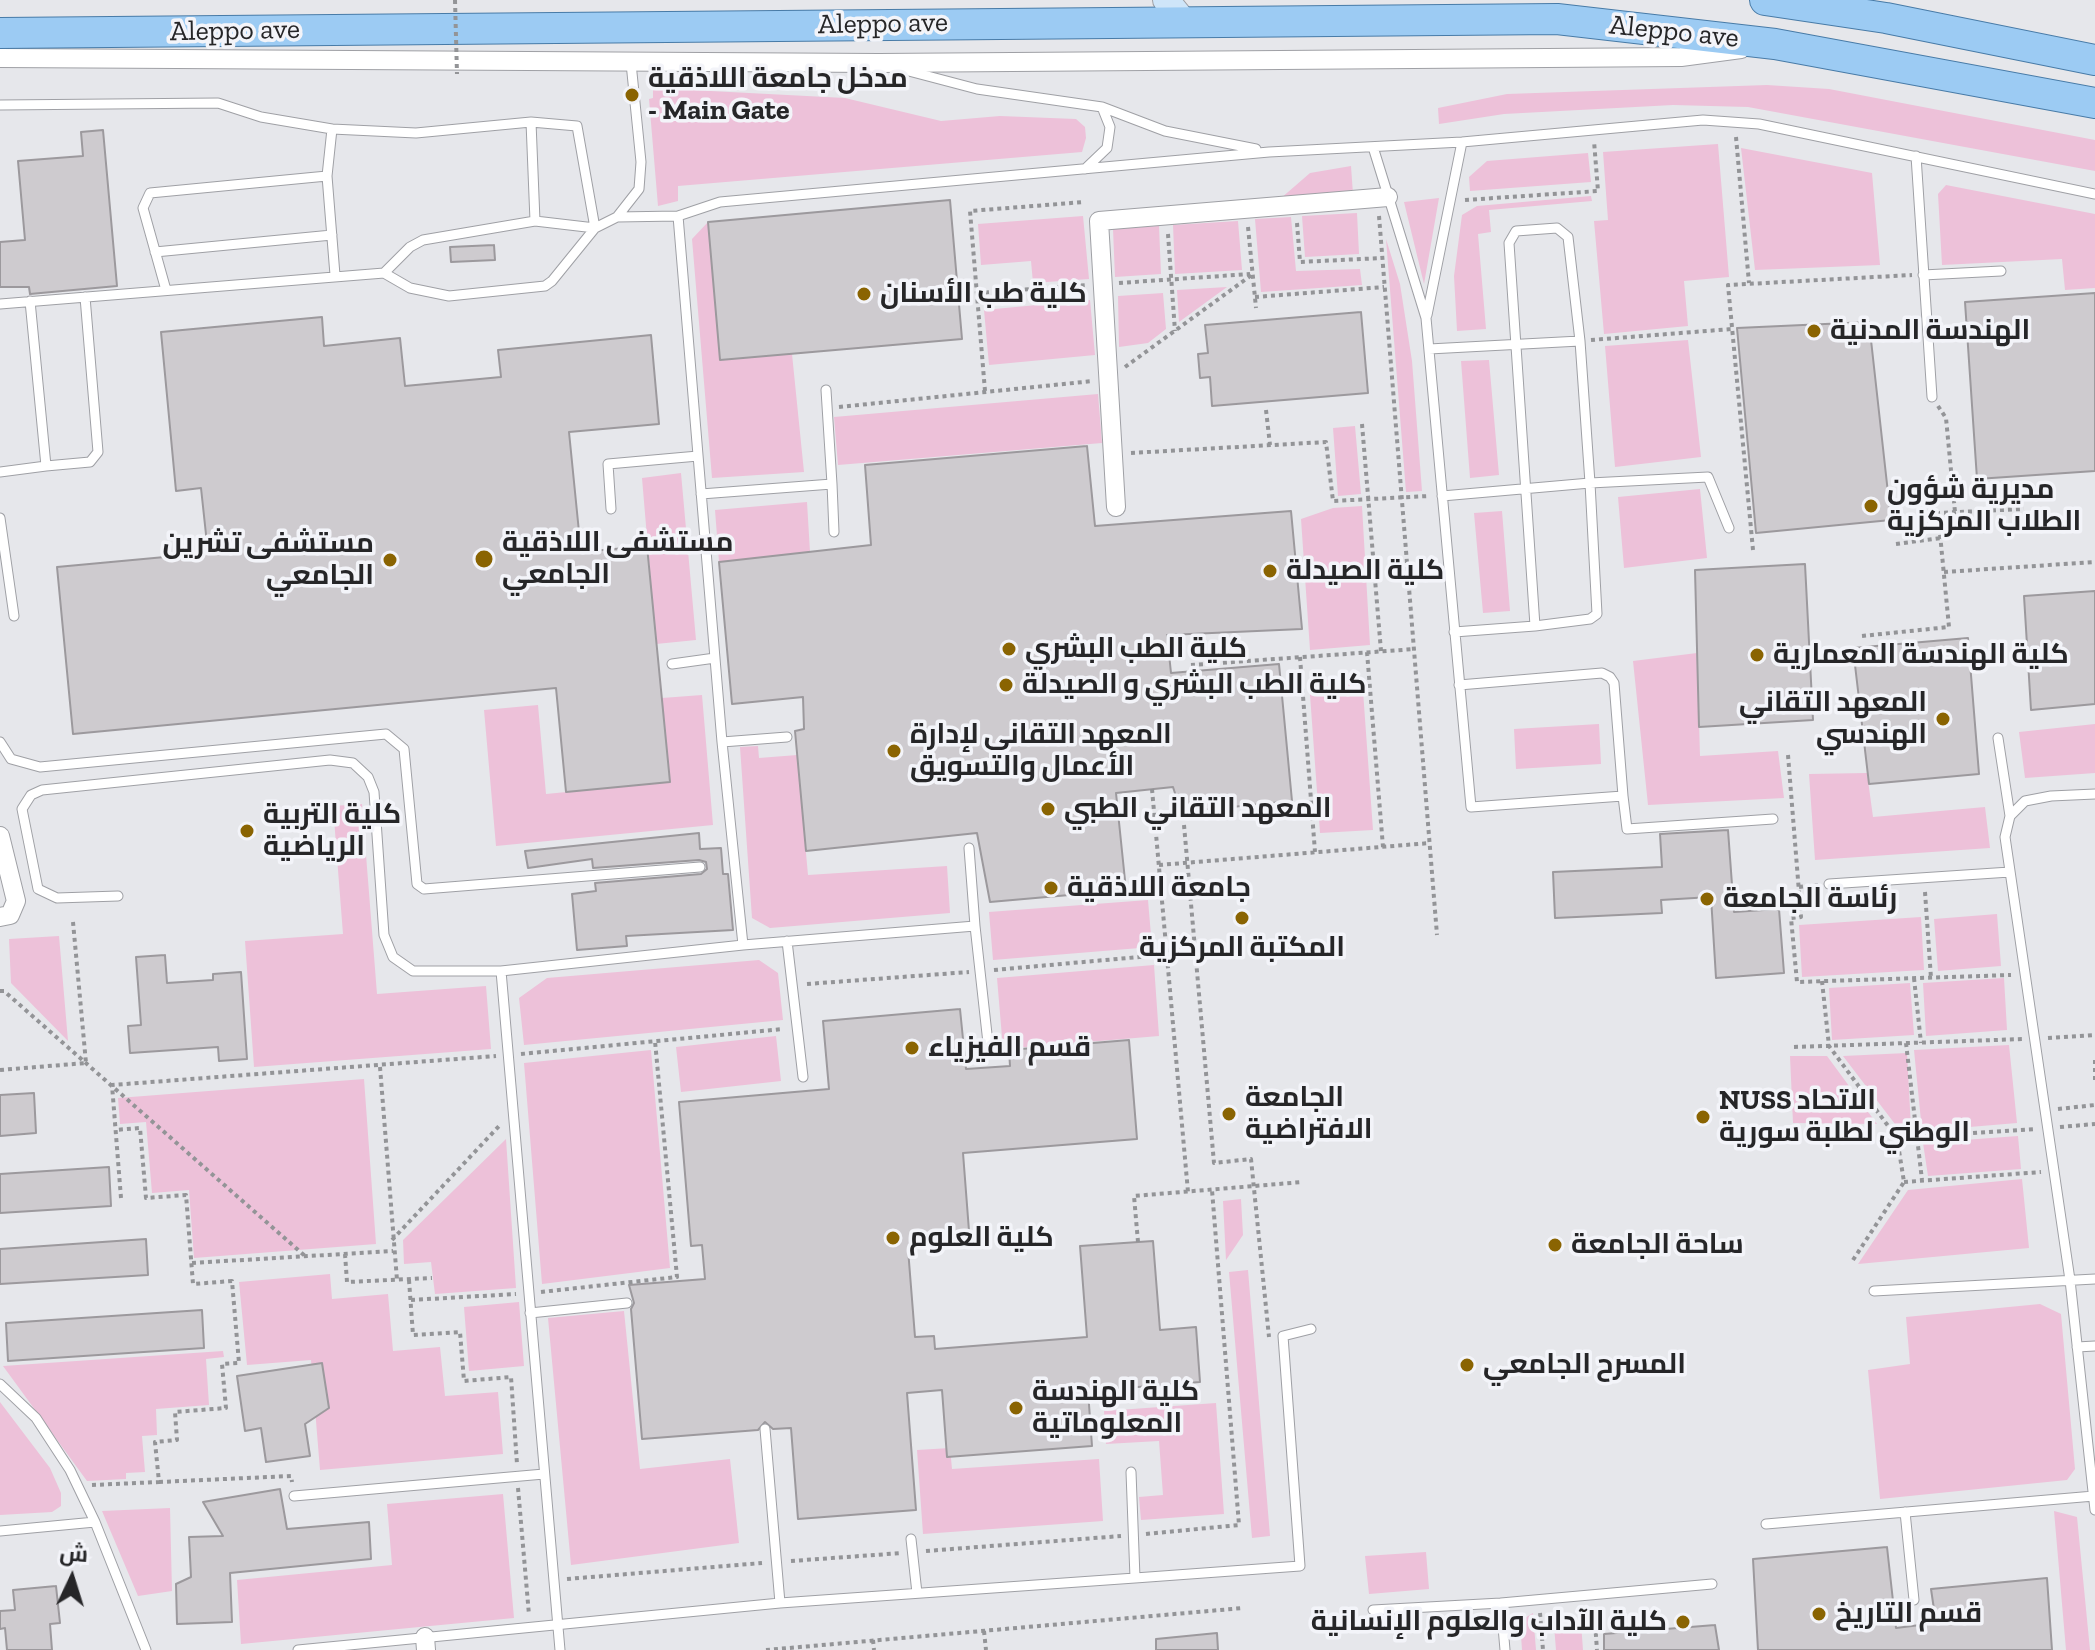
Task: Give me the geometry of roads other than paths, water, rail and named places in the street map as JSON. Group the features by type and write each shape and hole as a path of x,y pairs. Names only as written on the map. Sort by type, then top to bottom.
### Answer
{"main road":[{"name":"Aleppo ave","path":"1765,0 1886,18 2095,60"},
{"name":"Aleppo ave","path":"0,33 1174,11 1557,19 1775,44 2095,103"}],"street":[{"path":"0,58 879,63 1681,57 1775,44"},
{"path":"1116,507 1099,221 1383,197"},
{"path":"0,836 16,901 10,915 0,917"}],"lane":[{"path":"0,304 384,273 410,288 449,296 545,286 595,228 617,217 639,189 641,162 631,63"},
{"path":"879,63 977,89 1102,107 1165,131 1269,152"},
{"path":"0,105 218,103 261,117 332,129 416,133 531,122 572,125 579,130 595,228"},
{"path":"1084,170 1107,148 1110,127 1102,107"},
{"path":"617,217 678,216 720,202 1269,152 1462,142 1703,120 1759,124 2095,194"},
{"path":"531,122 535,221"},
{"path":"332,129 327,176 335,275"},
{"path":"1426,318 1462,142"},
{"path":"1373,147 1383,197 1426,318 1471,807 1623,796"},
{"path":"1916,156 1932,397"},
{"path":"166,290 143,208 150,193 327,176"},
{"path":"678,216 722,742 743,945"},
{"path":"384,273 410,247 423,240 535,221 595,228"},
{"path":"1454,632 1535,626 1590,619 1597,614 1580,341 1568,237 1557,228 1516,231 1511,236 1515,344 1535,626"},
{"path":"155,252 332,235"},
{"path":"1923,275 2001,271"},
{"path":"0,472 90,462 98,452 85,297"},
{"path":"30,301 46,466"},
{"path":"1429,349 1580,341"},
{"path":"826,390 834,532"},
{"path":"611,509 608,464 698,456"},
{"path":"1442,496 1590,483 1708,477 1729,528"},
{"path":"701,494 832,484"},
{"path":"0,518 14,616"},
{"path":"672,664 715,658"},
{"path":"1459,685 1602,673 1614,683 1627,829 1773,819"},
{"path":"0,742 11,759 40,767 386,734 404,749 417,884 424,889 700,867"},
{"path":"722,742 787,737"},
{"path":"1998,738 2010,816 2005,837 2070,1280 2077,1347 2090,1416 2095,1510"},
{"path":"118,896 57,898 38,889 22,809 31,795 42,790 330,760 353,763 368,777 374,792 384,935 393,957 413,971 501,971 743,945 975,926"},
{"path":"2010,816 2025,801 2095,794"},
{"path":"969,848 989,1052"},
{"path":"1829,884 2010,872"},
{"path":"787,941 803,1077"},
{"path":"501,971 560,1650"},
{"path":"1874,1291 2095,1279"},
{"path":"530,1313 627,1303"},
{"path":"298,1650 426,1643 530,1626 780,1603 1300,1566 1283,1336 1311,1329"},
{"path":"2077,1347 2095,1346"},
{"path":"0,1384 36,1418 77,1486 95,1522 146,1650"},
{"path":"765,1429 780,1603"},
{"path":"1131,1472 1135,1578"},
{"path":"294,1496 544,1474"},
{"path":"1766,1524 2094,1496"},
{"path":"1905,1512 1914,1600"},
{"path":"0,1531 95,1522"},
{"path":"911,1539 917,1593"},
{"path":"1373,1610 1501,1603 1712,1584"},
{"path":"1501,1603 1505,1650"}],"place":[{"name":"مدخل جامعة اللاذقية - Main Gate","path":"632,95"},
{"name":"كلية طب الأسنان","path":"864,294"},
{"name":"الهندسة المدنية","path":"1814,331"},
{"name":"مديرية شؤون الطلاب المركزية","path":"1871,506"},
{"name":"مستشفى اللاذقية الجامعي","path":"484,559"},
{"name":"مستشفى تشرين الجامعي","path":"390,560"},
{"name":"كلية الصيدلة","path":"1270,571"},
{"name":"كلية الطب البشري","path":"1009,649"},
{"name":"كلية الهندسة المعمارية","path":"1757,655"},
{"name":"كلية الطب البشري و الصيدلة","path":"1006,685"},
{"name":"المعهد التقاني الهندسي","path":"1943,719"},
{"name":"المعهد التقاني لإدارة الأعمال والتسويق","path":"894,751"},
{"name":"المعهد التقاني الطبي","path":"1048,809"},
{"name":"كلية التربية الرياضية","path":"247,831"},
{"name":"جامعة اللاذقية","path":"1051,888"},
{"name":"رئاسة الجامعة","path":"1707,899"},
{"name":"المكتبة المركزية","path":"1242,918"},
{"name":"قسم الفيزياء","path":"912,1048"},
{"name":"الجامعة الافتراضية","path":"1229,1114"},
{"name":"NUSS الاتحاد الوطني لطلبة سورية","path":"1703,1117"},
{"name":"كلية العلوم","path":"893,1238"},
{"name":"ساحة الجامعة","path":"1555,1245"},
{"name":"المسرح الجامعي","path":"1467,1365"},
{"name":"كلية الهندسة المعلوماتية","path":"1016,1408"},
{"name":"قسم التاريخ","path":"1819,1614"},
{"name":"كلية الآداب والعلوم الإنسانية","path":"1683,1622"}]}
